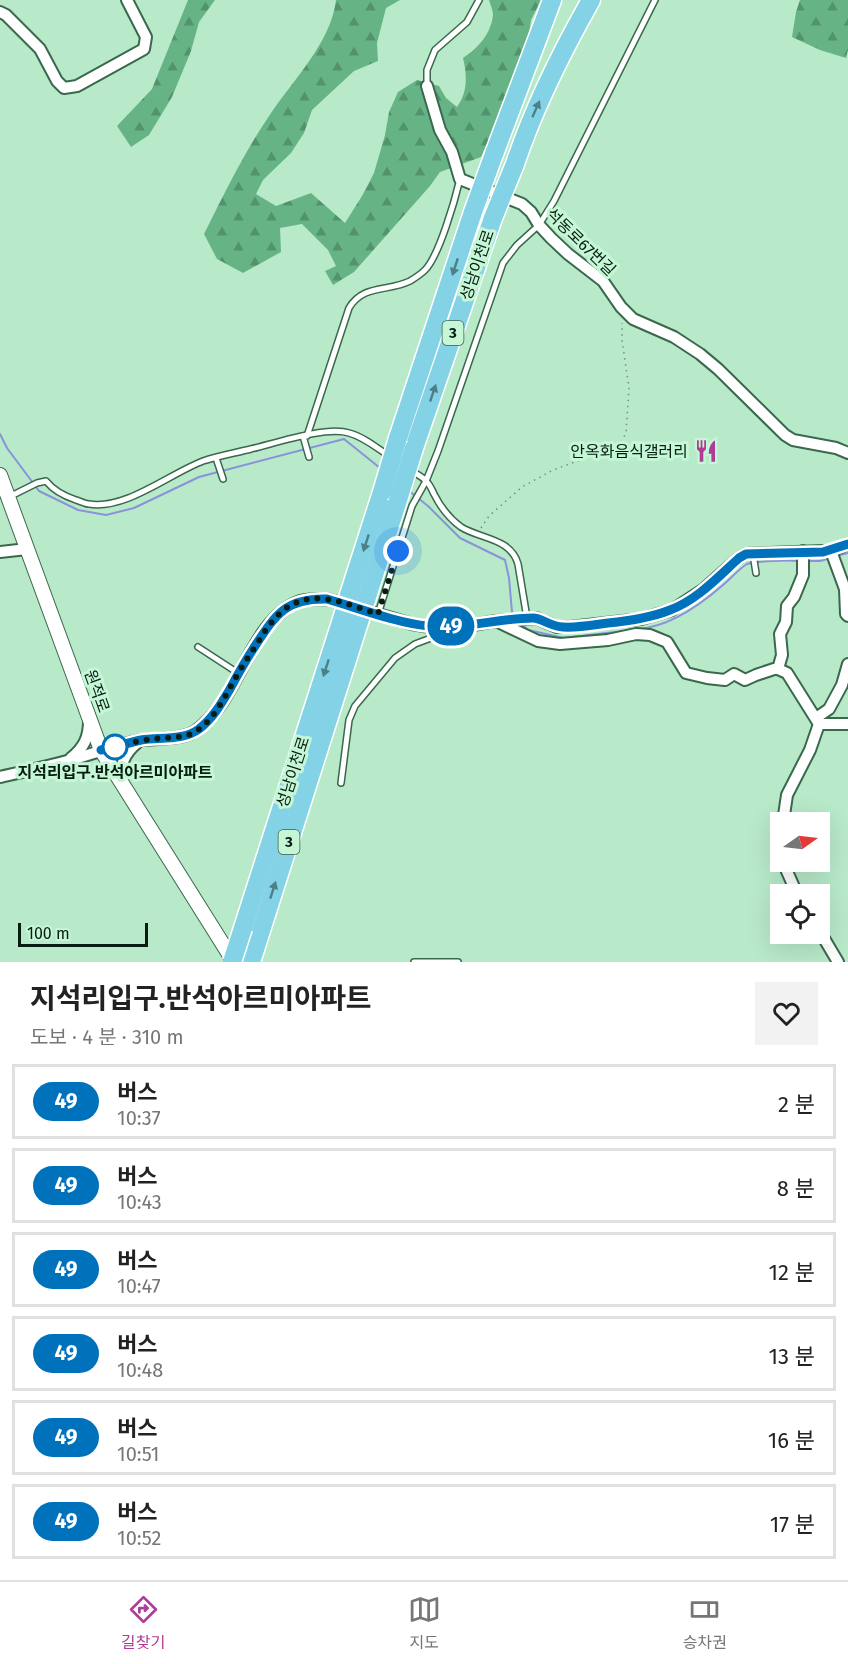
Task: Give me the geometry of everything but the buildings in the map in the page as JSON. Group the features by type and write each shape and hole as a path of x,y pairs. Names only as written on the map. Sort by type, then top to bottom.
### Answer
{"highway":[{"name":"성남이천로","path":"397,500 398,438 473,212 552,0"},
{"name":"성남이천로","path":"397,500 493,218 525,134 563,48 591,0"},
{"name":"3","path":"351,619 397,500"},
{"name":"성남이천로","path":"253,954 329,717 351,619"},
{"name":"성남이천로","path":"233,962 309,721 351,619"}],"street":[{"path":"0,12 6,15 40,49 57,81 64,88 76,86 144,49 146,37 127,0"},
{"path":"427,86 440,130 452,152 460,180"},
{"name":"석동로67번길","path":"460,180 522,204 568,254 603,281 626,313 641,324 674,338 700,354 785,435 793,440 836,448 848,453"},
{"name":"원적로","path":"0,475 101,750 233,962"},
{"path":"0,777 140,741 189,735 199,729 219,708 238,673 277,615 301,601 327,599 412,624 430,627 536,618 557,627 570,627 640,619 672,610 704,589 746,554 753,556 833,556 848,544"},
{"path":"0,552 27,549"},
{"path":"833,556 844,589 848,616"},
{"path":"778,669 782,655 780,634 786,622 787,606 797,592 803,575 803,557"},
{"path":"496,621 538,641 560,644 608,640 636,634 650,635 667,642 686,673 707,678 725,680 734,674 744,680 778,669 787,673 818,721"},
{"path":"784,812 787,795 810,750 818,721 836,698 848,664"},
{"path":"67,761 80,751 85,743 89,732 89,717"},
{"path":"818,721 848,724"},
{"path":"123,784 121,768 124,757 140,741"},
{"path":"827,944 838,962"}],"lane":[{"path":"427,86 427,70 435,50 467,22 479,0"},
{"path":"378,614 397,500 425,483 503,263 517,245 539,225 554,201 656,0"},
{"path":"308,455 305,438 349,308 354,299 363,293 409,281 426,269 435,256 456,198 460,180"},
{"path":"9,497 46,481 53,490 90,505 112,503 134,497 173,474 204,461 217,460 330,432 349,432 395,460"},
{"path":"217,460 222,478"},
{"path":"405,466 425,483 446,513 461,527 511,550 516,558 526,619"},
{"path":"753,556 756,571"},
{"path":"341,783 349,720 355,706 395,658 415,644 452,626"},
{"path":"198,647 238,673"},
{"path":"414,962 458,962"}],"path":[{"path":"478,534 489,516 522,487 553,470 613,448 622,442 626,432 628,387 621,323 626,313"}],"green space":[{"path":"188,0 215,0 199,22 191,51 172,97 149,135 131,147 117,126 152,89"},
{"path":"336,0 400,0 386,8 377,43 378,61 354,71 312,110 304,133 291,153 263,180 256,194 276,206 311,193 345,223 374,173 389,112 398,92 417,80 439,86 446,98 457,107 466,83 463,58 483,40 492,22 493,13 489,0 541,0 531,20 527,48 517,79 481,157 440,172 354,272 333,285 325,271 336,266 328,250 302,224 280,228 281,252 243,273 217,259 204,234 260,130 319,46 333,16"},
{"path":"800,0 848,0 846,58 820,50 792,37"}],"waterway":[{"path":"0,434 7,448 39,491 78,510 106,515 134,508 199,477 344,439 380,468"},
{"path":"408,490 428,506 460,538 505,560 512,612 515,615"},
{"path":"836,556 848,553"},
{"path":"807,561 831,558"},
{"path":"638,629 661,624 684,614 714,593 747,564 798,561"},
{"path":"522,624 528,630 564,638 632,630"}],"bus line":[{"name":"49","path":"101,750 157,738 189,735 199,729 219,708 268,626 277,615 301,601 327,599 412,624 430,627 536,618 557,627 570,627 640,619 672,610 704,589 746,554 823,552 848,544"}],"place":[{"name":"안옥화음식갤러리","path":"706,451"},
{"name":"지석리입구.반석아르미아파트","path":"115,747"}],"route":[{"path":"115,747 157,738 189,735 199,729 219,708 268,626 288,607 301,601 327,599 378,614 398,551"}]}
